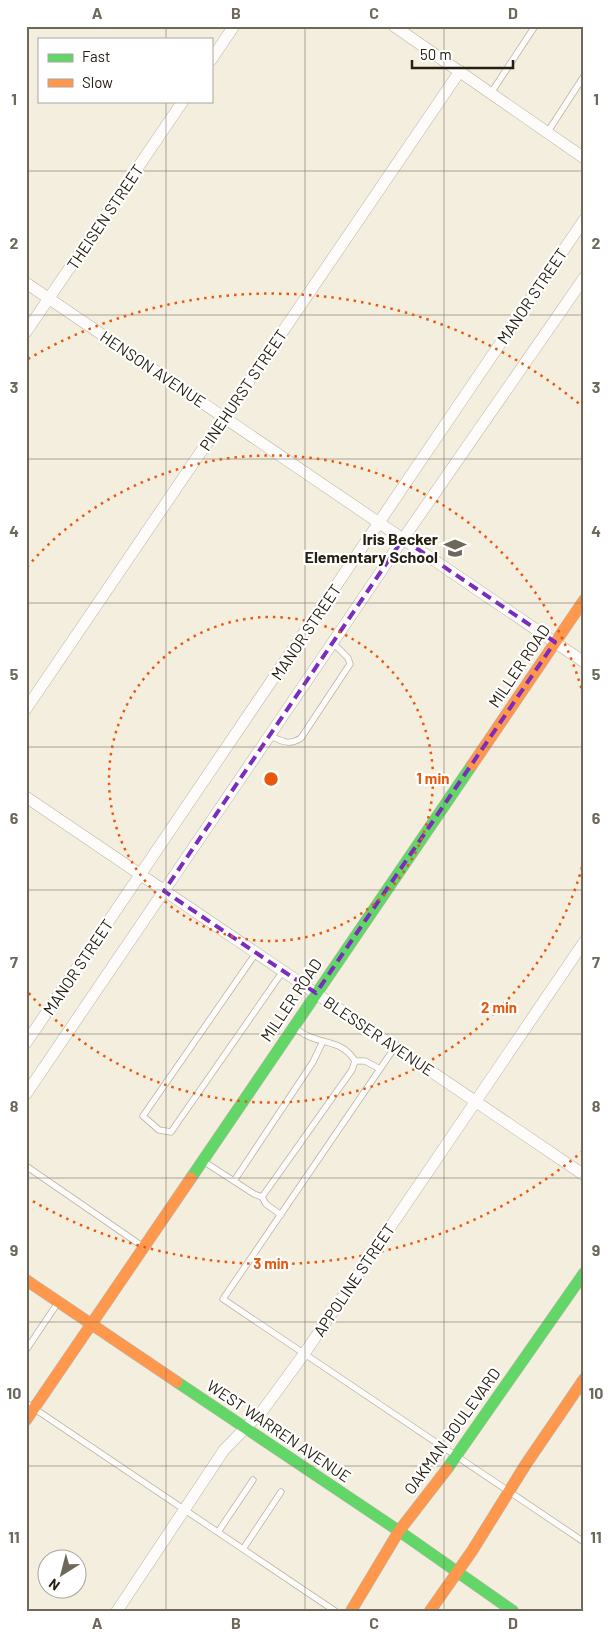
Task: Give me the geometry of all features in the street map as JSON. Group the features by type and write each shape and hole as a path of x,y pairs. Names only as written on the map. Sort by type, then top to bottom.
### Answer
{"street":[{"path":"212,59 234,26"},
{"path":"394,26 584,158"},
{"name":"PINEHURST STREET","path":"26,709 460,71"},
{"name":"THEISEN STREET","path":"26,332 182,102"},
{"name":"MANOR STREET","path":"26,1043 584,220"},
{"name":"MANOR STREET","path":"26,1094 403,539 584,278"},
{"name":"HENSON AVENUE","path":"26,283 555,642"},
{"name":"MILLER ROAD","path":"26,1420 30,1406 91,1325 584,600"},
{"path":"555,642 584,662"},
{"name":"BLESSER AVENUE","path":"26,797 584,1175"},
{"name":"APPOLINE STREET","path":"117,1611 224,1450 263,1410 304,1354 584,942"},
{"name":"OAKMAN BOULEVARD","path":"351,1611 399,1532 457,1457 584,1273"},
{"name":"WEST WARREN AVENUE","path":"26,1280 458,1572 500,1607 513,1611"},
{"path":"430,1611 458,1572 526,1464 584,1379"}],"lane":[{"path":"491,93 535,26"},
{"path":"547,132 584,76"},
{"path":"270,736 287,743 295,742 301,738 350,664 348,658 333,643"},
{"path":"256,953 143,1116 159,1130 171,1132 283,971"},
{"path":"262,1197 352,1070 355,1061 351,1054 338,1045 308,1036 293,1027"},
{"path":"234,1181 313,1062 323,1040"},
{"path":"395,1047 223,1299 584,1542"},
{"path":"355,1061 365,1061 380,1069"},
{"path":"202,1160 254,1194 262,1197 266,1204 281,1215"},
{"path":"26,1166 144,1247"},
{"path":"26,1350 58,1302"},
{"path":"30,1406 335,1611"},
{"path":"218,1532 253,1480"},
{"path":"243,1549 281,1492"}],"highlighted area":[{"path":"403,539 555,642 316,993 164,891"}],"traffic: fast":[{"path":"191,1178 472,765"},
{"path":"447,1469 584,1273"},
{"path":"177,1382 399,1531 513,1611"}],"traffic: slow":[{"path":"472,765 584,600"},
{"path":"26,1420 191,1178"},
{"path":"26,1280 177,1382"},
{"path":"430,1611 472,1551 526,1464 584,1379"},
{"path":"351,1611 399,1531 447,1469"}],"place":[{"name":"Iris Becker Elementary School","path":"455,548"}]}
